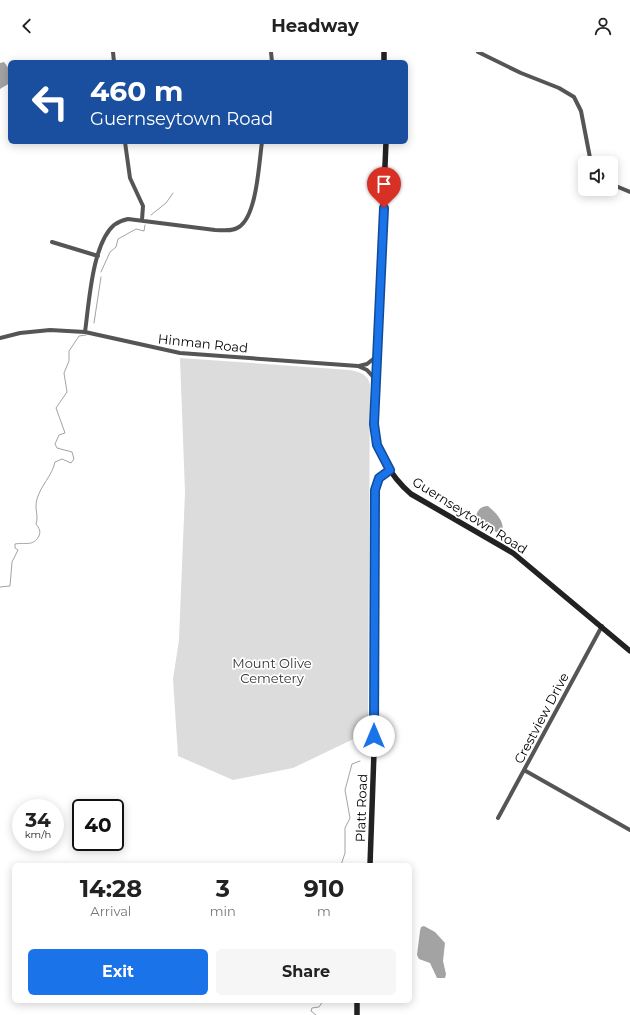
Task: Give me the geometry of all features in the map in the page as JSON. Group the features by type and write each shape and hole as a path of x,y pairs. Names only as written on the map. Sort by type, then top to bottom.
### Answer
{"street":[{"path":"478,52 521,73 559,88 574,97 581,111 591,156"},
{"path":"125,144 130,178 143,206 142,220"},
{"path":"85,332 98,256 105,237 115,224 128,219 228,231 241,226 246,220 252,205 262,144"},
{"name":"Guernseytown Road","path":"386,144 376,380 375,429 377,445 397,481 411,494 513,553 630,651"},
{"path":"618,187 630,192"},
{"path":"52,242 98,256"},
{"name":"Hinman Road","path":"0,338 16,333 50,330 85,332 180,353 358,366"},
{"path":"358,366 367,364 377,356"},
{"path":"358,366 366,370 376,380"},
{"name":"Platt Road","path":"370,863 374,752 375,490 379,478 390,470"},
{"name":"Crestview Drive","path":"498,818 602,626"},
{"path":"524,770 630,830"},
{"path":"357,1003 357,1015"}],"green space":[{"name":"Mount Olive Cemetery","path":"180,358 350,370 365,376 370,385 368,732 293,768 233,780 178,756 173,679 179,640 185,492"}],"shaded area":[{"path":"4,62 8,67 8,84 0,89 0,63"},
{"path":"488,506 497,515 501,522 501,533 498,533 476,521 476,515 479,510"},
{"path":"424,926 435,932 445,943 443,961 446,974 445,978 437,978 430,963 419,959 417,955 420,931 421,927"}],"waterway":[{"path":"151,215 166,203 173,193"},
{"path":"101,272 110,252 116,247 118,239 136,229 144,231 145,225"},
{"path":"94,323 101,277"},
{"path":"0,587 10,586 12,562 18,550 15,548 15,544 31,543 34,542 39,536 40,533 36,524 37,499 54,467 55,462 62,459 71,463 74,459 72,452 57,448 55,444 59,435 65,433 56,408 67,392 64,373 69,361 69,351 79,336 86,335"},
{"path":"342,863 345,853 345,828 350,818 345,790 352,764 360,761"},
{"path":"316,1015 311,1011 312,1008 319,1007 322,1003"}],"route":[{"path":"374,736 375,490 379,478 390,470 377,445 374,424 384,208"}]}
